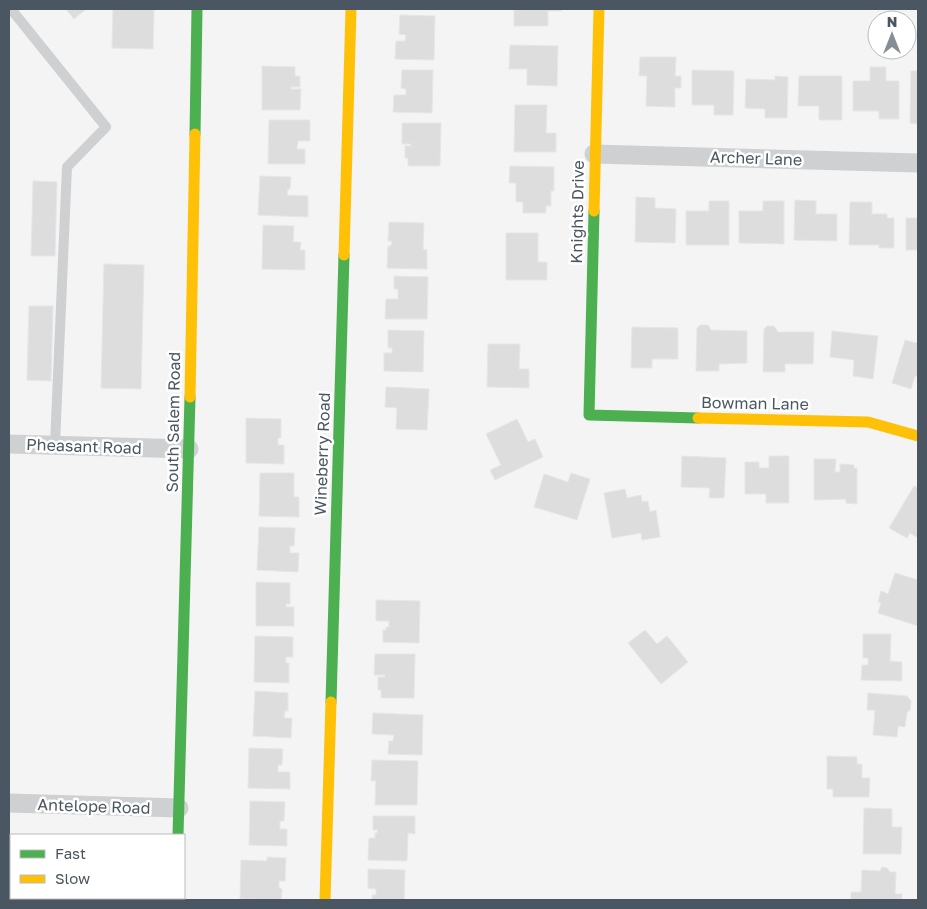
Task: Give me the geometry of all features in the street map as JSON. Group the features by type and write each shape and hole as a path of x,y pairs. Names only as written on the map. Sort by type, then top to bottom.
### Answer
{"street":[{"name":"South Salem Road","path":"178,834 189,449 197,9"},
{"name":"Wineberry Road","path":"325,900 351,9"},
{"name":"Knights Drive","path":"589,415 599,9"},
{"name":"Archer Lane","path":"594,154 918,163"},
{"name":"Bowman Lane","path":"589,415 868,422 918,436"},
{"name":"Pheasant Road","path":"9,444 189,449"},
{"name":"Antelope Road","path":"9,803 179,808"}],"lane":[{"path":"11,9 106,127 67,166 56,445"}],"building":[{"path":"66,9 86,9 74,19"},
{"path":"113,9 154,9 153,49 112,48"},
{"path":"514,9 561,9 561,11 548,11 548,26 514,26"},
{"path":"400,15 435,16 434,60 395,59 396,41 405,41 406,35 399,34"},
{"path":"510,45 558,46 557,86 527,85 527,69 509,69"},
{"path":"640,57 676,57 675,76 681,76 681,88 675,88 675,107 646,106 647,76 639,76"},
{"path":"262,66 295,67 295,76 300,76 300,87 291,87 291,89 301,89 300,110 262,110"},
{"path":"870,67 886,67 886,81 899,81 899,119 879,119 879,111 853,111 853,81 870,81"},
{"path":"402,70 433,70 432,113 393,112 394,95 406,95 406,89 401,88"},
{"path":"692,70 734,71 733,115 714,115 714,105 692,105"},
{"path":"911,71 918,71 918,124 910,123"},
{"path":"775,76 788,77 787,118 765,118 765,109 745,108 746,79 775,80"},
{"path":"799,76 842,76 842,120 819,120 819,106 798,106"},
{"path":"515,105 547,105 546,133 556,133 556,152 514,152"},
{"path":"269,120 310,120 310,141 298,141 297,149 305,149 305,164 268,164"},
{"path":"402,123 441,123 440,166 408,166 408,158 405,158 405,146 411,146 411,144 402,144"},
{"path":"510,166 554,167 554,191 551,191 551,206 546,206 546,213 523,213 523,202 516,202 516,183 509,183"},
{"path":"260,176 291,177 290,189 288,189 287,195 308,196 308,217 258,215"},
{"path":"33,181 57,182 55,256 31,256"},
{"path":"636,197 655,198 655,208 676,209 675,243 635,242"},
{"path":"795,200 816,201 816,214 837,214 837,241 794,240"},
{"path":"709,201 729,201 729,245 686,245 686,211 709,211"},
{"path":"763,201 784,201 784,244 739,243 739,211 763,211"},
{"path":"850,202 872,202 872,214 887,214 887,218 894,218 894,248 879,248 879,245 849,245"},
{"path":"906,218 918,218 918,250 906,250"},
{"path":"389,222 424,223 423,249 427,250 427,269 387,268 388,246 391,246 392,241 388,241"},
{"path":"263,225 294,226 293,242 301,242 300,250 305,250 305,270 262,269"},
{"path":"506,233 538,233 538,262 547,262 547,280 506,280"},
{"path":"104,264 144,265 141,389 101,388"},
{"path":"394,276 428,277 427,319 385,319 386,299 398,299 398,289 394,289"},
{"path":"29,306 53,306 51,381 27,380"},
{"path":"700,325 708,325 711,330 747,331 747,363 719,364 719,371 696,371 697,328"},
{"path":"767,326 774,326 778,332 814,332 813,364 785,364 785,372 763,372 764,329"},
{"path":"632,327 678,328 678,359 652,359 652,368 631,368"},
{"path":"388,330 424,331 423,372 384,371 384,353 392,353 392,348 388,348"},
{"path":"832,331 878,336 873,379 853,376 854,360 830,357"},
{"path":"905,340 916,343 918,341 918,377 915,376 911,389 892,383"},
{"path":"488,344 520,344 519,369 529,369 529,388 487,387"},
{"path":"386,387 429,389 427,430 396,429 397,408 385,407"},
{"path":"246,418 281,419 281,438 278,438 278,445 284,445 284,464 246,463"},
{"path":"517,419 528,442 535,439 543,457 495,480 490,470 501,465 486,434"},
{"path":"682,456 726,458 724,498 709,498 710,488 681,487"},
{"path":"769,456 789,456 789,503 766,503 766,494 745,494 745,462 759,462 759,468 769,468"},
{"path":"814,459 836,459 835,472 840,472 840,464 854,465 854,468 857,468 857,504 846,503 846,499 814,500"},
{"path":"260,473 294,473 294,497 299,497 299,517 259,516"},
{"path":"571,473 590,479 577,520 534,507 544,474 568,482"},
{"path":"914,486 918,488 918,538 910,533 907,538 889,528"},
{"path":"625,489 627,498 641,495 642,502 648,501 650,512 656,510 660,537 642,540 641,533 612,538 604,493"},
{"path":"259,527 295,528 294,546 290,546 290,553 299,553 298,572 257,570"},
{"path":"895,573 918,580 918,626 878,613 881,603 878,602 881,591 888,594"},
{"path":"256,582 290,583 290,604 286,604 286,607 294,607 294,626 256,626"},
{"path":"376,600 420,601 419,643 383,642 383,630 389,627 389,621 376,621"},
{"path":"645,630 657,644 667,636 688,662 661,684 628,643"},
{"path":"863,634 891,634 890,661 902,662 902,681 861,680 862,665 868,665 868,658 863,658"},
{"path":"255,636 293,637 293,657 286,657 286,663 289,663 289,683 254,682"},
{"path":"375,654 415,654 414,698 381,698 381,690 378,690 378,677 385,677 385,675 374,675"},
{"path":"255,691 288,693 288,711 285,711 284,718 292,718 291,738 253,736"},
{"path":"868,693 907,696 911,701 905,727 898,726 897,737 873,735 875,710 867,710"},
{"path":"373,713 423,715 422,755 388,754 389,741 393,741 394,735 372,734"},
{"path":"249,748 283,749 282,765 278,765 278,772 290,772 290,789 248,788"},
{"path":"827,756 857,757 857,764 862,764 862,778 870,778 869,797 833,797 833,789 827,789"},
{"path":"372,760 418,761 417,805 375,805 376,781 371,781"},
{"path":"250,801 285,802 284,821 280,821 280,829 287,829 287,846 249,845"},
{"path":"864,808 892,809 892,827 902,827 901,854 863,854"},
{"path":"373,816 415,816 415,834 408,833 407,861 368,860 369,838 375,838 375,833 378,830 373,830"},
{"path":"267,857 286,858 285,881 279,881 279,888 282,889 281,900 240,899 241,860 267,861"},
{"path":"882,867 887,868 890,872 896,872 895,894 902,894 902,900 851,900 851,892 861,892 862,870 880,871"},
{"path":"368,869 405,870 404,900 372,900 372,895 376,895 376,889 368,888"},
{"path":"70,899 113,899 113,900"}],"traffic: fast":[{"path":"195,134 197,9"},
{"path":"594,211 589,415 698,418"},
{"path":"331,702 344,255"},
{"path":"178,834 190,397"}],"traffic: slow":[{"path":"344,255 351,9"},
{"path":"594,211 599,9"},
{"path":"190,397 195,134"},
{"path":"698,418 868,422 918,436"},
{"path":"325,900 331,702"}]}
